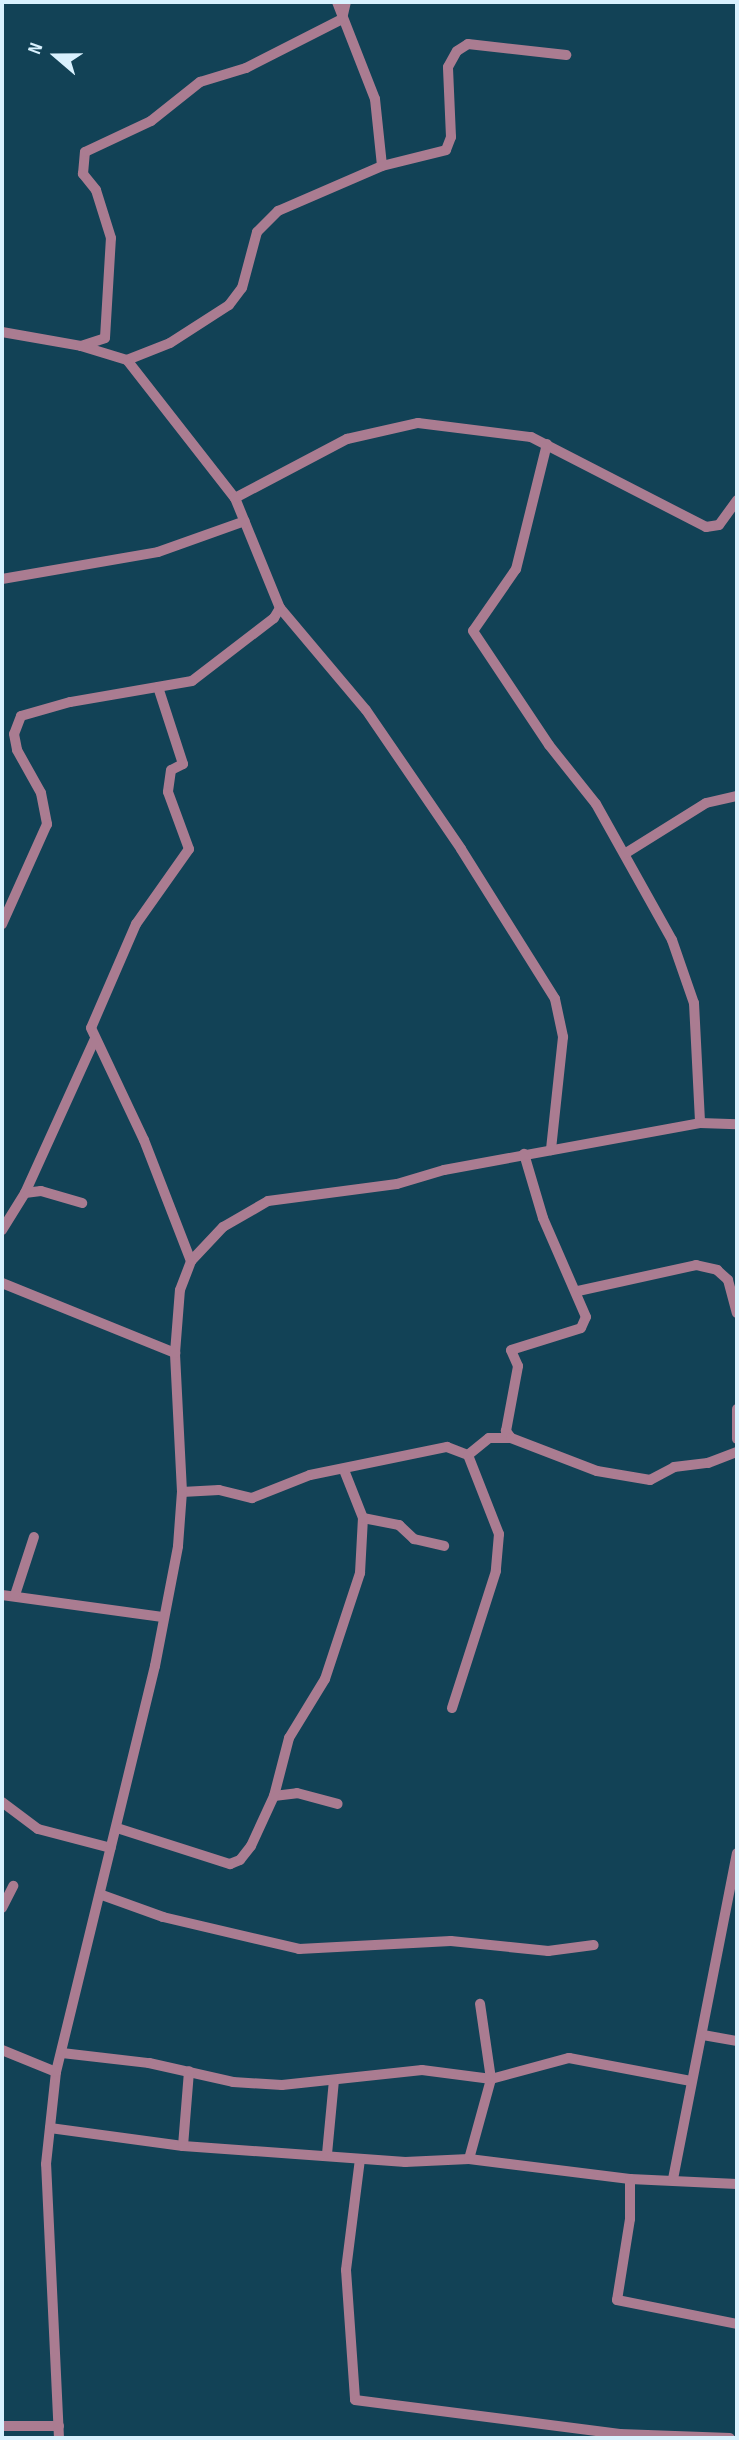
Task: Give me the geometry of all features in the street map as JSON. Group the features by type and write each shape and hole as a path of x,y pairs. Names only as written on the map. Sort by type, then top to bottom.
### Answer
{"street":[{"path":"337,2 342,19 367,69 375,99 382,166"},
{"path":"81,346 105,338 111,238 96,190 83,174 85,152 151,121 200,82 246,68 342,19 346,2"},
{"path":"127,360 170,343 229,305 242,288 257,232 268,218 299,199 382,166 446,150 451,137 448,66 468,44 566,55"},
{"path":"2,332 81,346 127,360 235,498 280,608 366,710 461,849 555,999 563,1037 551,1150"},
{"path":"235,498 347,439 400,425 450,424 547,444 706,527 719,525 737,500"},
{"path":"547,444 516,569 473,631 626,853 672,940 694,1003 700,1123"},
{"path":"2,579 158,552 245,521"},
{"path":"2,924 47,824 41,793 17,750 13,734 21,716 43,708 192,681 274,618 280,608"},
{"path":"158,687 183,764 171,770 168,792 189,849 136,924 91,1028 144,1140 191,1261"},
{"path":"2,737 13,734"},
{"path":"626,853 706,803 737,796"},
{"path":"2,1230 25,1193 95,1040"},
{"path":"2,2426 59,2432 57,2343 48,2270 46,2164 56,2073 102,1895 178,1546 182,1492 175,1353 180,1290 191,1261 223,1227 268,1201 397,1184 524,1154 700,1123 737,1124"},
{"path":"511,1438 506,1431 518,1366 517,1355 511,1350 581,1328 586,1317 578,1291 543,1218 524,1154"},
{"path":"25,1193 41,1191 82,1203"},
{"path":"578,1291 696,1265 717,1270 728,1280 737,1313"},
{"path":"2,1283 175,1353"},
{"path":"737,1409 737,1439"},
{"path":"468,1455 489,1438 511,1438 597,1471 650,1480 674,1467 708,1463 737,1452"},
{"path":"182,1492 219,1490 252,1498 310,1475 447,1447 468,1455 499,1534 496,1571 452,1708"},
{"path":"117,1828 230,1864 240,1860 251,1846 274,1796 289,1738 325,1679 360,1573 363,1518 344,1470"},
{"path":"363,1518 399,1525 414,1539 444,1546"},
{"path":"15,1595 34,1537"},
{"path":"2,1595 163,1617"},
{"path":"274,1796 297,1793 338,1804"},
{"path":"2,1801 38,1829 111,1848"},
{"path":"673,2179 691,2081 703,2035 711,1971 732,1918 737,1853"},
{"path":"2,1908 13,1886"},
{"path":"102,1895 163,1917 299,1949 451,1941 548,1951 594,1945"},
{"path":"469,2159 491,2078 480,2004"},
{"path":"703,2035 737,2041"},
{"path":"2,2050 56,2073"},
{"path":"62,2053 189,2071 257,2084 334,2080 422,2070 491,2078 569,2058 691,2081"},
{"path":"183,2146 189,2071"},
{"path":"327,2154 334,2080"},
{"path":"50,2129 183,2146 327,2154 360,2159 469,2159 630,2179 737,2184"},
{"path":"360,2159 346,2270 355,2400 620,2434 730,2438"},
{"path":"630,2179 630,2219 617,2300 737,2324"}]}
